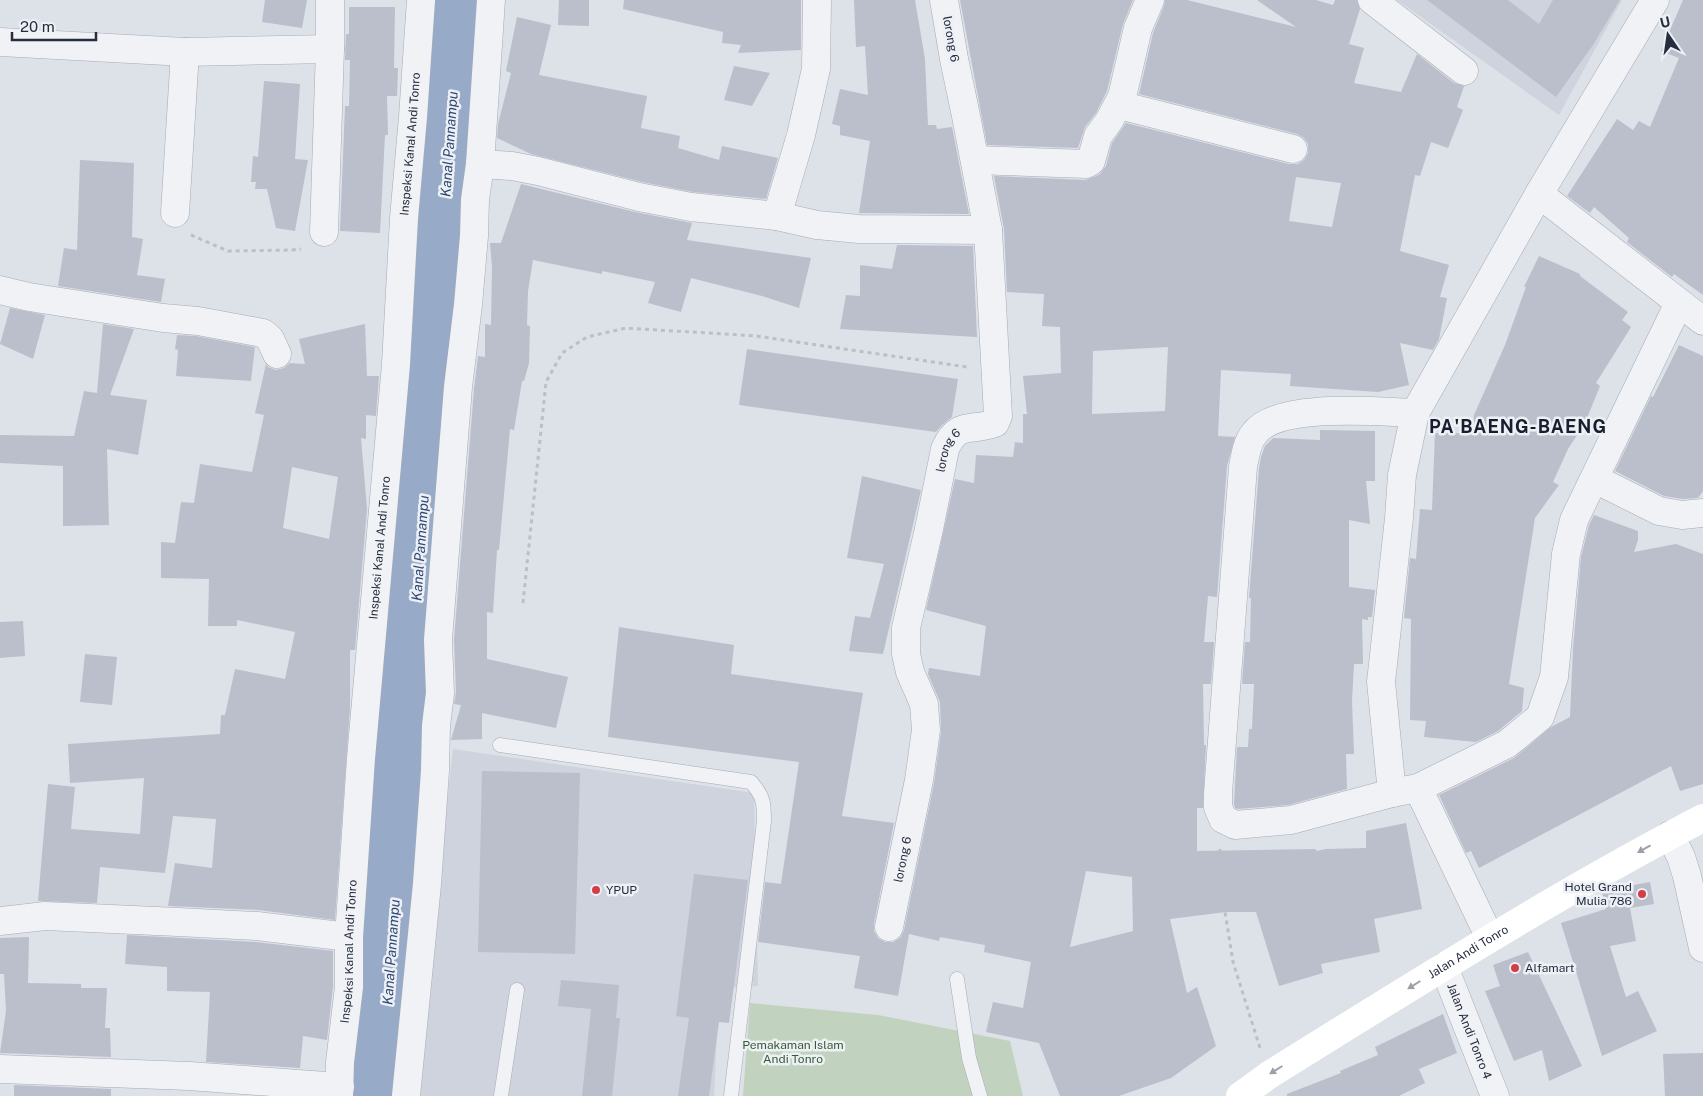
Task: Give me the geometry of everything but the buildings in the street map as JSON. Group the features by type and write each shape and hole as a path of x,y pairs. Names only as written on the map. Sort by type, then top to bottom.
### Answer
{"main road":[{"name":"Jalan Andi Tonro","path":"1240,1096 1269,1075 1490,938 1703,818"}],"street":[{"path":"324,232 330,0"},
{"name":"Inspeksi Kanal Andi Tonro","path":"339,1092 340,1062 349,987 349,937 362,749 396,364 404,218 421,0"},
{"path":"406,1096 427,884 435,771 436,726 440,693 438,640 457,396 472,255 476,184 480,164 491,0"},
{"path":"777,216 801,135 816,69 817,0"},
{"name":"lorong 6","path":"889,927 919,780 926,730 924,704 910,672 906,654 906,628 945,449 950,437 961,429 988,426 995,423 998,416 988,230 944,0"},
{"path":"975,160 1086,164 1091,161 1098,136 1119,104 1138,28 1150,0"},
{"path":"1372,0 1464,71"},
{"path":"1490,938 1405,791 1381,682 1402,475 1415,413 1539,194 1655,0"},
{"path":"0,42 185,52 330,50"},
{"path":"175,213 185,52"},
{"path":"1119,104 1293,149"},
{"path":"480,164 512,166 538,171 639,197 691,207 777,216 817,225 859,229 988,230"},
{"path":"1539,194 1703,321"},
{"path":"0,290 29,297 164,318 198,321 263,333 270,338 277,354"},
{"path":"1415,413 1323,411 1282,417 1266,422 1254,434 1246,452 1243,466 1218,793 1218,807 1223,818 1235,825 1291,820 1405,791 1507,744 1540,717 1554,677 1566,554 1574,520 1679,303"},
{"path":"1595,479 1659,511 1682,515 1703,512"},
{"path":"1670,835 1688,876 1703,948"},
{"path":"0,921 45,916 178,922 256,926 349,937"},
{"name":"Jalan Andi Tonro 4","path":"1444,967 1495,1096"},
{"path":"0,1069 189,1076 339,1092"}],"lane":[{"path":"500,745 752,782 759,792 764,802 764,821 731,1096"},
{"path":"957,979 970,1058 980,1096"},
{"path":"501,1096 517,990"}],"path":[{"path":"175,213 180,226 193,237 228,251 292,250 314,246 321,241 324,232"},
{"path":"523,603 546,382 562,353 587,337 626,328 756,336 995,371"},
{"path":"1223,818 1219,862 1233,962 1269,1075"}],"shaded area":[{"path":"1397,0 1622,0 1559,115"},
{"name":"YPUP","path":"453,749 754,793 758,986 719,988 714,1096 413,1096"}],"green space":[{"name":"Pemakaman Islam Andi Tonro","path":"750,1003 878,1015 1010,1041 1023,1096 743,1096"}],"water":[{"path":"426,0 481,0 463,230 457,265 456,299 451,300 407,294"},
{"path":"406,303 457,309 399,1096 349,1096"}],"waterway":[{"name":"Kanal Pannampu","path":"430,375 441,231"}],"place":[{"name":"YPUP","path":"596,890"},
{"name":"Hotel Grand Mulia 786","path":"1642,894"},
{"name":"Alfamart","path":"1515,968"}],"district":[{"name":"PA'BAENG-BAENG","path":"1518,427"}]}
